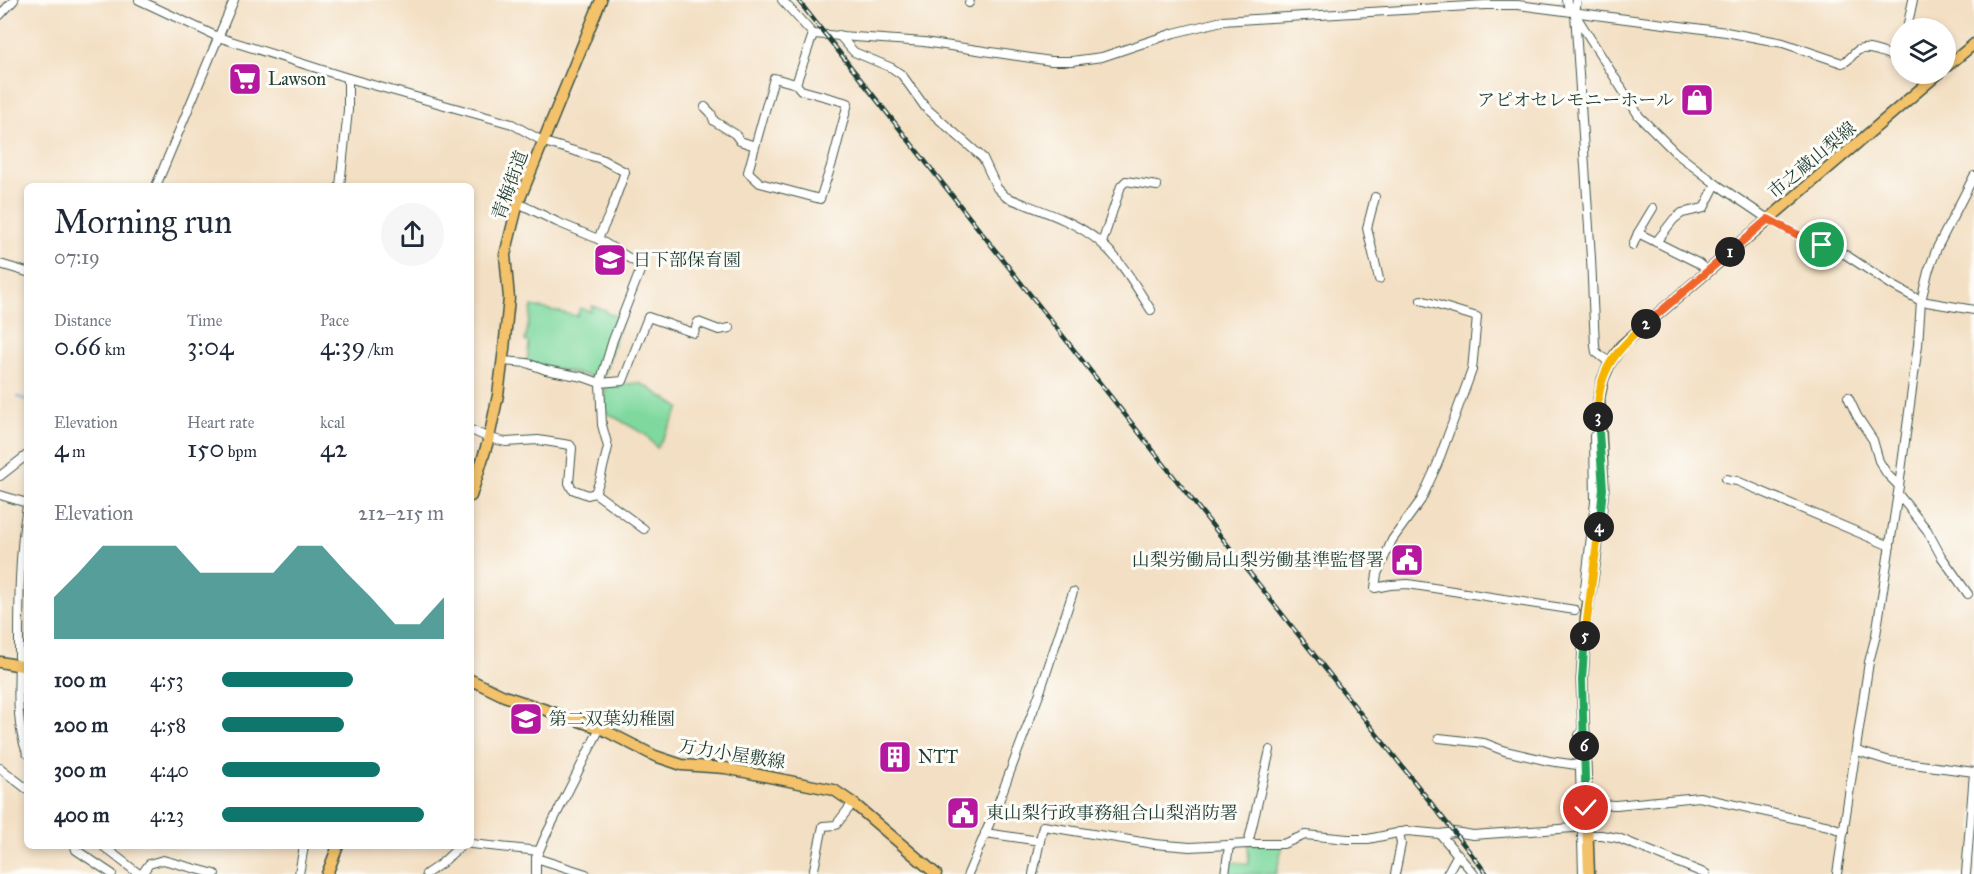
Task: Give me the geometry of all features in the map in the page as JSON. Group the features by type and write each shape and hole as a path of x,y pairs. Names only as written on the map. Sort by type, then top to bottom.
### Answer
{"main road":[{"name":"青梅街道","path":"474,486 489,438 503,362 509,298 506,255 518,203 601,0"},
{"path":"1956,57 1974,44"},
{"name":"市之蔵山梨線","path":"1589,874 1582,766 1582,680 1603,489 1598,413 1603,379 1621,346 1926,84"},
{"path":"0,662 23,666"},
{"name":"万力小屋敷線","path":"474,681 504,696 600,728 655,756 682,765 724,768 834,790 853,802 936,874"},
{"path":"327,874 337,849"}],"street":[{"path":"0,15 14,0"},
{"path":"139,0 218,37 348,78 512,124 544,142 601,159 625,172 598,239"},
{"path":"157,183 234,0"},
{"path":"782,0 813,34 924,42 1051,61 1102,57 1174,33 1222,21 1485,5 1518,5 1726,32 1784,43 1842,63 1849,61 1857,51 1861,50 1868,49 1890,56"},
{"path":"1566,0 1639,117 1676,153 1716,184 1768,219 1794,233 1846,255 1921,301 1974,310"},
{"path":"1577,0 1575,13 1591,258 1594,346 1596,352 1610,363"},
{"path":"1909,18 1913,0"},
{"path":"796,84 813,34"},
{"path":"839,35 854,52 892,68 902,75 925,107 983,158 1002,194 1081,228 1102,243 1120,263 1150,310"},
{"path":"340,183 348,110 348,78"},
{"path":"774,78 796,84 801,90 849,103 820,199 760,183 748,172 755,146 774,78"},
{"path":"705,107 711,113 714,121 735,134 740,141 755,146"},
{"path":"1837,874 1869,662 1876,635 1890,546 1921,301 1937,248 1974,176"},
{"path":"1102,243 1121,186 1126,181 1157,186"},
{"path":"1656,242 1674,219 1682,213 1704,208 1716,184"},
{"path":"1375,197 1367,228 1379,279"},
{"path":"518,203 598,239 642,266 613,340 600,382 602,425 608,447 595,493"},
{"path":"1633,244 1653,208"},
{"path":"1638,233 1698,263 1708,271"},
{"path":"0,264 24,271"},
{"path":"1421,300 1477,317 1472,370 1432,479 1421,500 1392,540 1377,574 1375,588 1408,584 1575,610"},
{"path":"503,362 527,363 546,370 600,382 623,381 648,317 694,333 698,322 719,330 730,328"},
{"path":"1848,397 1873,440 1879,461 1968,594"},
{"path":"474,431 506,442 538,440 570,445 572,448 569,483 572,489 588,495 595,493"},
{"path":"1582,874 1585,830 1578,668 1595,502 1594,435"},
{"path":"0,476 24,457"},
{"path":"1726,479 1747,485 1890,546"},
{"path":"595,493 644,529"},
{"path":"0,495 24,503"},
{"path":"24,524 19,592 23,666 18,699 24,743"},
{"path":"968,874 1039,695 1073,592"},
{"path":"536,874 537,854 600,728"},
{"path":"1439,738 1484,743 1505,751 1582,766"},
{"path":"1248,844 1270,750"},
{"path":"1857,751 1890,761 1974,772 1971,853 1966,874"},
{"path":"0,768 24,787"},
{"path":"1586,804 1616,806 1699,797 1829,826 1844,832"},
{"path":"813,874 823,826 836,825 853,802"},
{"path":"1033,874 1043,826 1155,844 1190,847 1283,844 1305,835 1348,839 1399,832 1440,834 1454,832 1473,835 1585,830 1618,838 1706,874"},
{"path":"1395,874 1401,844 1399,832"},
{"path":"986,833 1040,841"},
{"path":"1440,834 1474,874"},
{"path":"474,844 537,854 586,874"},
{"path":"1225,874 1229,846"},
{"path":"76,849 112,874"},
{"path":"107,849 140,874 149,864 163,860 215,874"},
{"path":"299,874 303,849"},
{"path":"426,874 457,849"},
{"path":"1447,874 1458,854"}],"green space":[{"path":"532,306 577,316 580,308 590,311 592,306 622,317 603,379 527,363 529,343 525,341"},
{"path":"638,383 680,408 657,448 646,435 604,411 605,386"},
{"path":"1248,844 1283,844 1276,874 1225,874 1227,861 1249,864"}],"waterway":[{"path":"18,397 24,399"},
{"path":"1229,874 1231,857"}],"railway":[{"path":"798,0 1487,874"}],"place":[{"name":"Lawson","path":"245,79"},
{"name":"アピオセレモニーホール","path":"1697,100"},
{"name":"日下部保育園","path":"610,260"},
{"name":"山梨労働局山梨労働基準監督署","path":"1407,560"},
{"name":"第二双葉幼稚園","path":"526,719"},
{"name":"NTT","path":"895,757"},
{"name":"東山梨行政事務組合山梨消防署","path":"963,813"}],"route":[{"path":"1586,808 1582,680 1586,618 1596,560 1603,489 1598,413 1600,387 1606,370 1621,346 1768,219 1822,245"}]}
